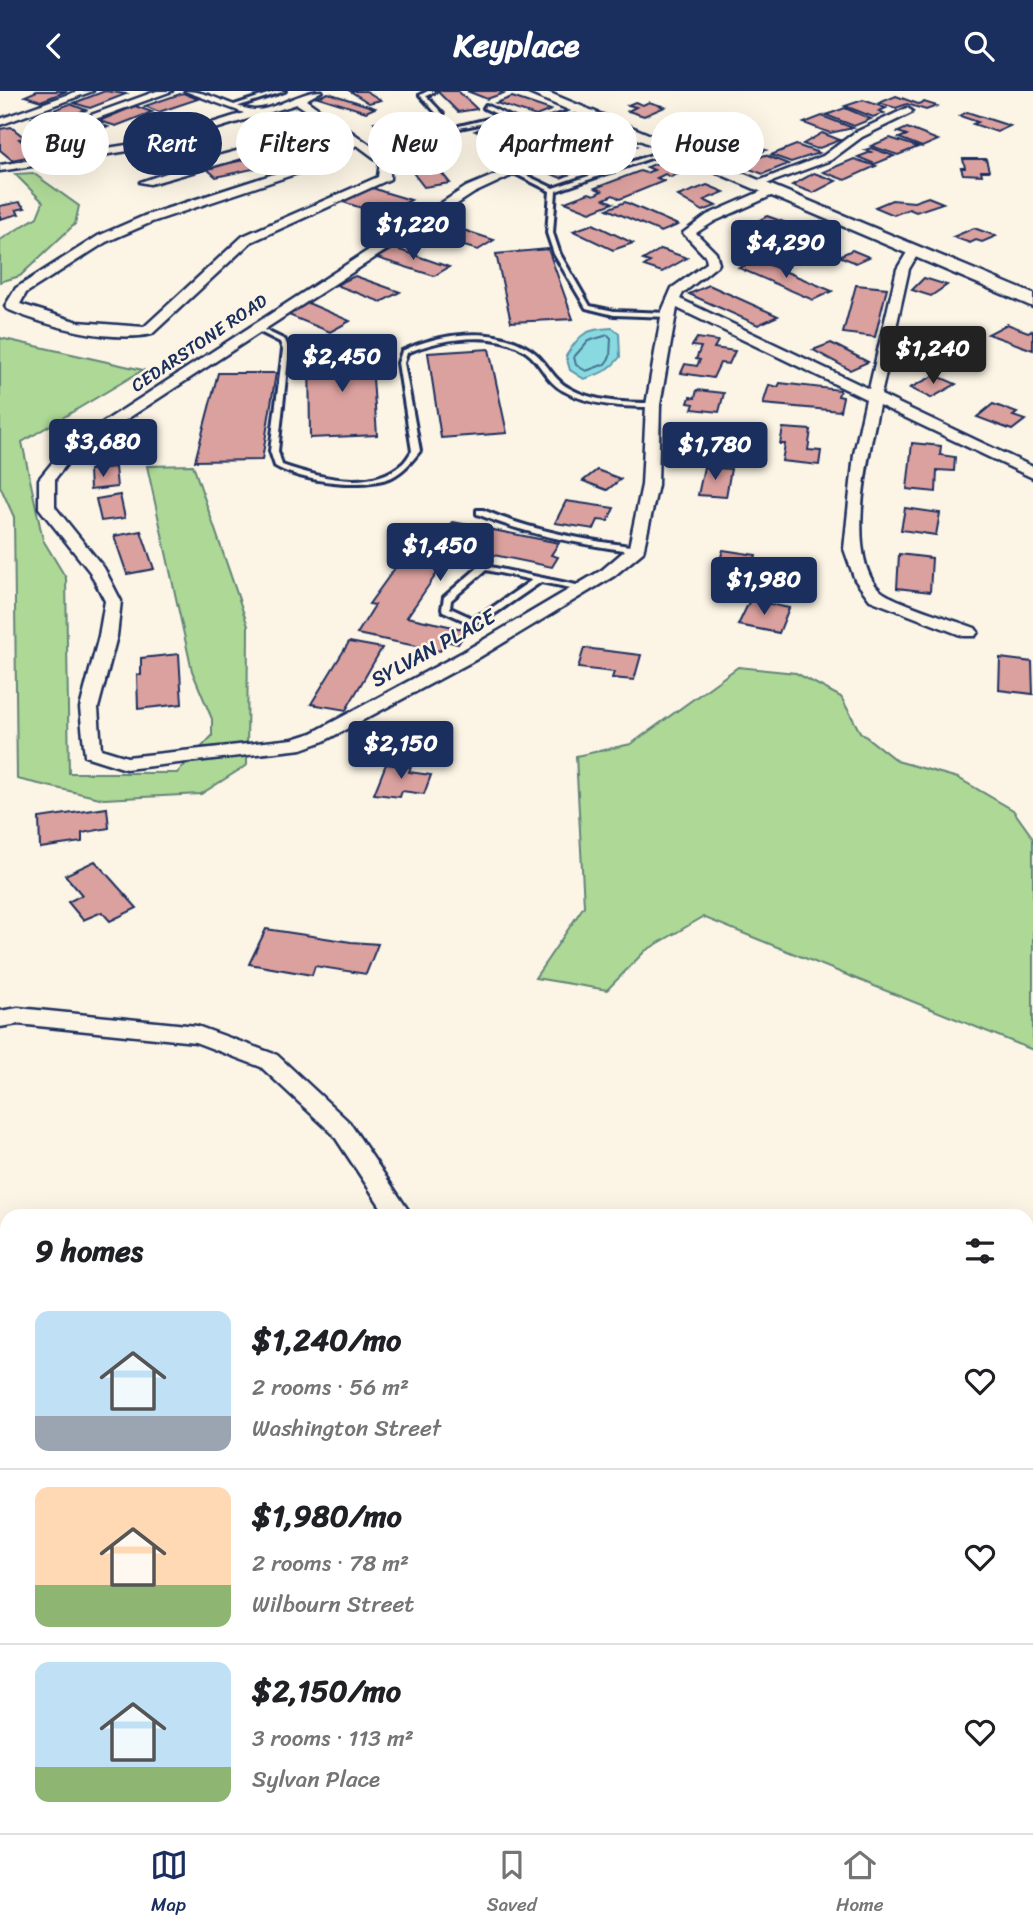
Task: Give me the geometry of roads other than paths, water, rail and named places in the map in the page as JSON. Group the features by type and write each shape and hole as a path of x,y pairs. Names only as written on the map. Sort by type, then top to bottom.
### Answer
{"street":[{"path":"2,122 88,91"},
{"path":"99,112 167,91"},
{"path":"190,91 250,112"},
{"path":"262,112 317,91"},
{"path":"532,91 585,112"},
{"path":"298,100 317,112"},
{"path":"637,549 650,485 653,405 671,308 677,291 713,264 712,256 689,233 761,188 827,158 858,135 907,111"},
{"path":"109,152 160,143 236,120"},
{"path":"354,137 358,140 386,161 384,179 247,239 147,331 104,331 39,319 12,306 21,291 102,239 148,219 309,166 358,140"},
{"path":"146,182 236,154"},
{"path":"0,168 21,165"},
{"name":"CEDARSTONE ROAD","path":"318,737 295,745 127,763 92,752 89,708 108,636 113,601 98,571 47,508 47,479 70,450 470,190 504,175"},
{"path":"730,175 1033,301"},
{"path":"913,252 903,269 862,454 852,549 863,580 876,596 969,632"},
{"path":"671,308 875,398 1033,473"},
{"name":"SYLVAN PLACE","path":"318,737 469,656 608,573 637,549"},
{"path":"0,1019 18,1016 197,1034 269,1061 341,1128 395,1209"}],"lane":[{"path":"234,106 282,91"},
{"path":"433,91 423,95 439,112"},
{"path":"486,107 496,112"},
{"path":"574,112 580,110"},
{"path":"521,175 553,191 651,157"},
{"path":"553,191 550,233 557,254 588,307 614,313 671,308"},
{"path":"256,328 283,341 286,350 274,451 279,466 328,479 351,482 377,478 396,471 411,461 416,451 401,363 404,352 428,341 476,337 519,346 530,353 559,385 580,395 622,405 653,405"},
{"path":"480,512 498,520 569,540 637,549"},
{"path":"539,579 490,613 471,621 446,609 447,599 484,567 581,588"}],"water":[{"path":"612,328 619,333 620,357 612,365 584,379 570,370 566,356 580,337 590,331"}]}
